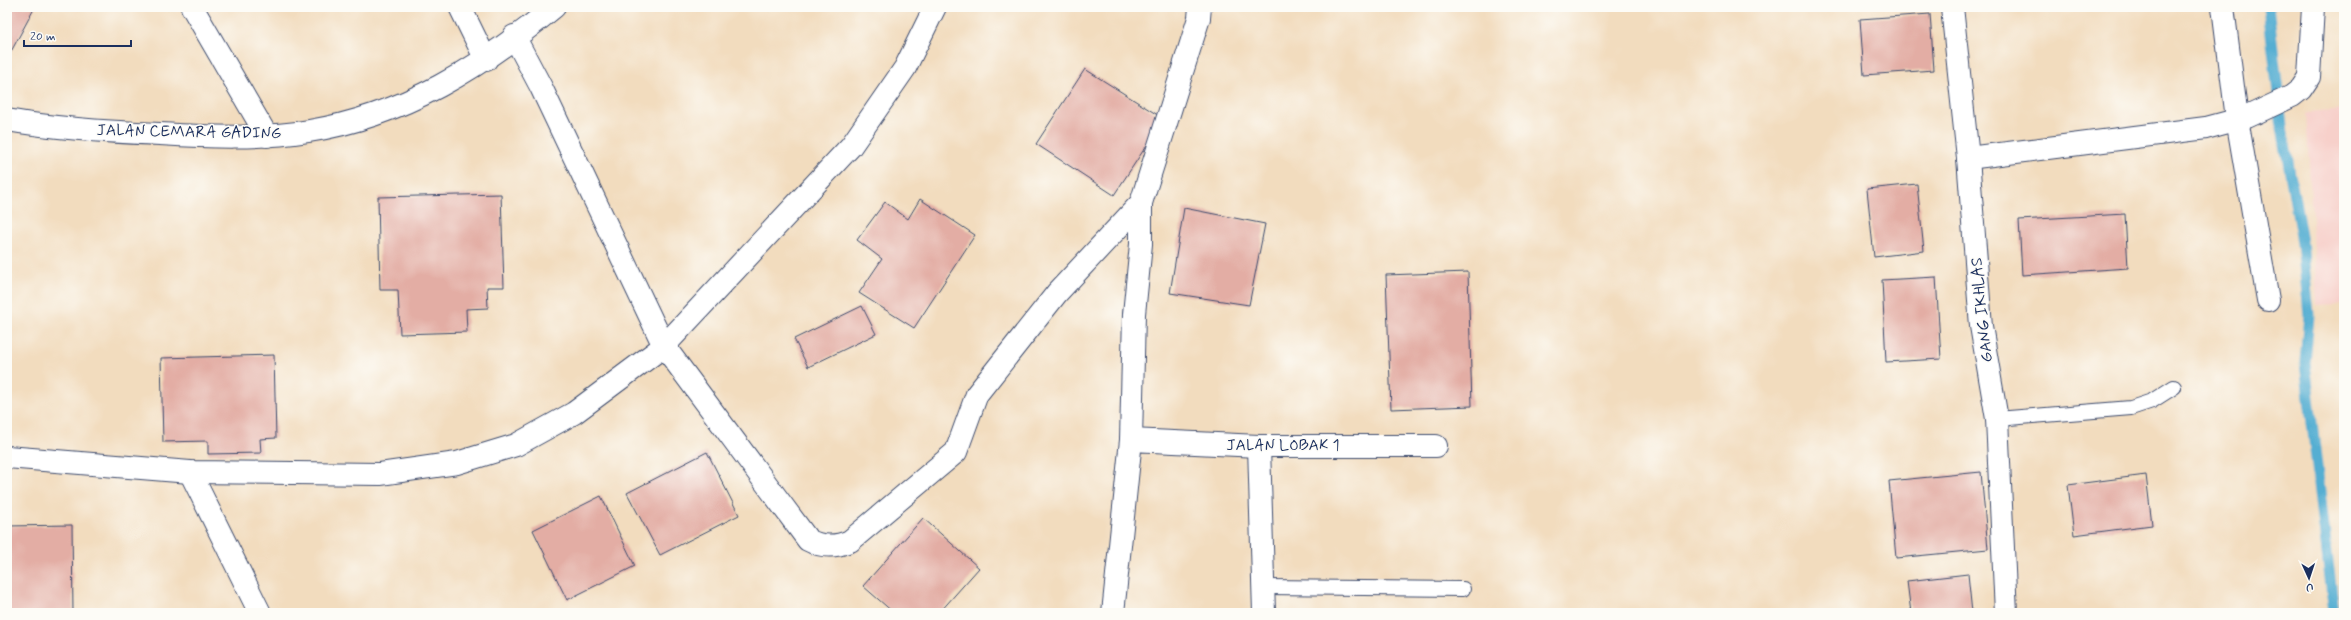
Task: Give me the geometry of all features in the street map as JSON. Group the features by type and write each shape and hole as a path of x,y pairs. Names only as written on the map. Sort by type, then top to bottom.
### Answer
{"street":[{"path":"192,7 267,136"},
{"path":"460,7 486,60"},
{"name":"JALAN CEMARA GADING","path":"7,120 55,128 103,132 182,135 267,136 316,130 350,122 390,108 445,85 486,60 514,36 554,7"},
{"path":"7,457 190,472 380,474 457,462 516,445 574,413 664,346 851,146 905,68 935,7"},
{"path":"1113,613 1131,440 1134,314 1141,244 1141,203 1199,18 1200,7"},
{"name":"GANG IKHLAS","path":"1952,7 1968,158 1981,326 1997,418 2006,613"},
{"path":"2223,7 2242,118 2268,300"},
{"path":"1968,158 2206,128 2242,118 2292,96 2301,89 2309,77 2313,7"},
{"path":"514,36 544,94 664,346 808,540 824,545 850,541 956,452 976,394 1057,293 1141,203"},
{"name":"JALAN LOBAK 1","path":"1131,440 1259,446 1436,446"},
{"path":"1259,446 1264,613"},
{"path":"190,472 260,613"}],"lane":[{"path":"1997,418 2132,408 2152,401 2174,387"},
{"path":"1264,586 1463,589"}],"shaded area":[{"path":"2344,109 2344,304 2317,305 2306,112"}],"building":[{"path":"7,7 35,7 7,59"},
{"path":"1930,14 1934,70 1864,75 1860,19"},
{"path":"1085,69 1164,119 1114,195 1036,144"},
{"path":"1917,184 1924,251 1874,257 1867,189"},
{"path":"501,194 504,287 487,287 488,308 466,309 467,332 400,334 398,290 380,290 378,197"},
{"path":"920,199 975,235 914,328 859,293 882,259 857,240 885,202 908,219"},
{"path":"1184,208 1265,224 1249,305 1170,293"},
{"path":"2125,214 2128,268 2022,275 2019,220"},
{"path":"1468,272 1472,406 1391,409 1386,275"},
{"path":"1936,277 1941,359 1886,362 1882,280"},
{"path":"862,306 876,334 808,367 794,339"},
{"path":"274,355 276,438 260,439 261,453 208,454 208,441 163,442 161,358"},
{"path":"707,452 739,515 660,555 627,493"},
{"path":"1981,472 1988,549 1896,558 1889,481"},
{"path":"2146,475 2152,525 2074,535 2068,485"},
{"path":"601,496 635,566 567,600 533,530"},
{"path":"923,518 979,568 939,613 894,613 863,586"},
{"path":"72,525 73,613 7,613 7,526"},
{"path":"1968,574 1972,613 1911,613 1907,581"}],"waterway":[{"path":"2268,7 2282,127 2302,242 2309,315 2305,363 2334,613"}]}
